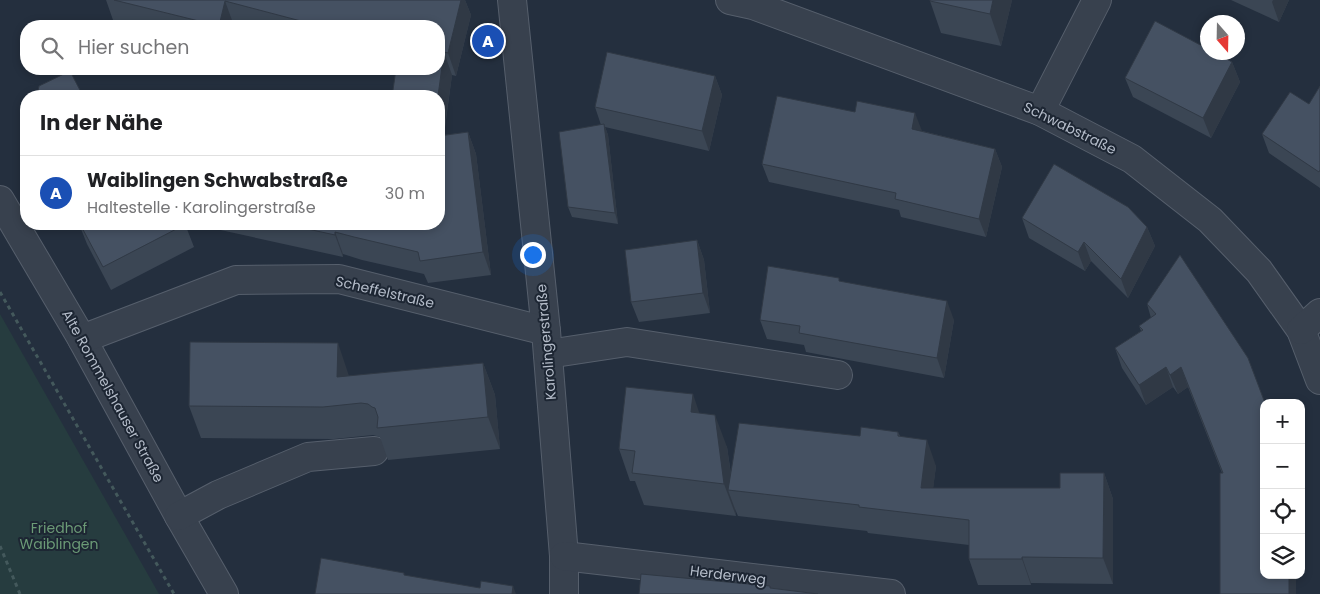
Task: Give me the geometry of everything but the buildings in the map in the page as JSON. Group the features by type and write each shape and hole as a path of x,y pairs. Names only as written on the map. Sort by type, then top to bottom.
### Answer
{"street":[{"name":"Karolingerstraße","path":"512,0 547,342 564,556 564,594"},
{"name":"Schwabstraße","path":"730,0 753,5 1040,111 1132,159 1210,220 1310,322 1320,380"},
{"path":"1040,111 1096,0"},
{"name":"Alte Rommelshauser Straße","path":"0,200 82,339 224,594"},
{"name":"Scheffelstraße","path":"82,339 236,280 339,279 547,342 627,342 838,375"},
{"path":"179,516 218,495 308,457 374,451"},
{"name":"Herderweg","path":"564,556 892,594"}],"path":[{"path":"0,292 174,594"},
{"path":"0,546 20,594"}],"green space":[{"name":"Friedhof Waiblingen","path":"0,314 159,594 0,594"}],"place":[{"name":"Waiblingen Schwabstraße","path":"488,41"}]}
